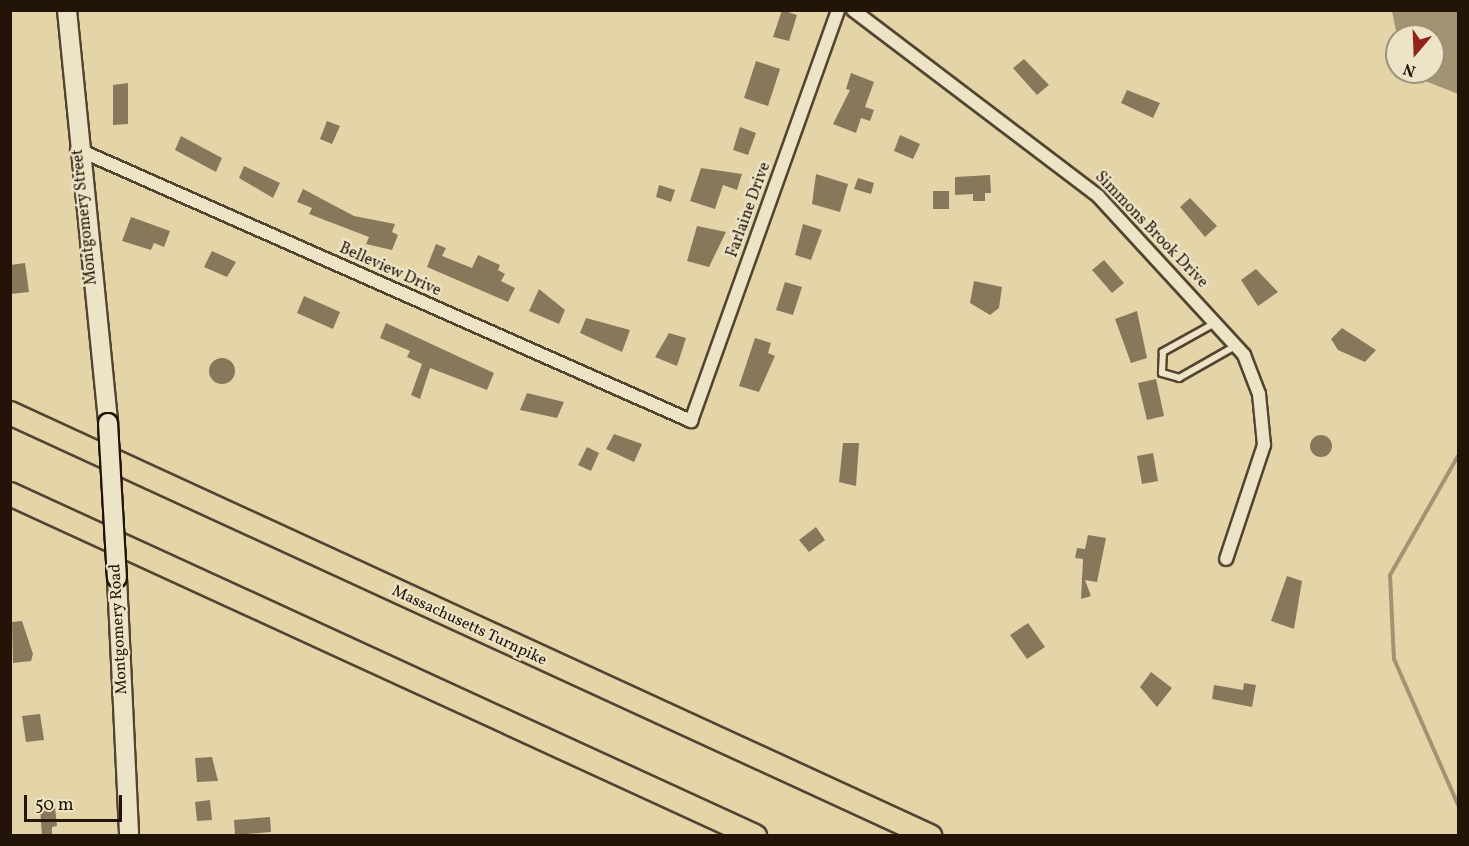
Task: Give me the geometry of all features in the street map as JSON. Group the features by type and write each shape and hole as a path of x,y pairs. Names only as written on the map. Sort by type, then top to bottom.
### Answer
{"highway":[{"name":"Massachusetts Turnpike","path":"10,413 930,836"},
{"path":"10,494 755,836"}],"main road":[{"name":"Montgomery Street","path":"67,10 77,149 108,423"},
{"name":"Montgomery Road","path":"108,423 129,836"}],"street":[{"name":"Farlaine Drive","path":"691,421 838,10"},
{"name":"Simmons Brook Drive","path":"853,10 1078,178 1236,345 1257,383 1264,445 1226,559"},
{"name":"Belleview Drive","path":"77,149 691,421"}],"lane":[{"path":"1215,323 1163,352 1162,373 1179,378 1236,345"}],"shaded area":[{"path":"1392,11 1458,11 1458,94 1433,84 1445,84 1445,24 1395,24"}],"building":[{"path":"782,10 797,15 789,41 773,37"},
{"path":"1024,59 1049,85 1037,95 1013,68"},
{"path":"756,61 780,69 768,106 744,98"},
{"path":"851,73 874,82 865,107 874,110 870,121 861,118 856,133 833,124 850,90 846,89"},
{"path":"128,83 128,124 113,125 113,85"},
{"path":"1127,90 1160,103 1153,118 1121,103"},
{"path":"327,121 340,126 332,144 320,139"},
{"path":"740,127 756,133 748,155 733,150"},
{"path":"900,135 920,144 913,159 894,151"},
{"path":"181,136 222,158 216,172 175,150"},
{"path":"244,166 280,183 273,198 239,178"},
{"path":"701,168 742,174 737,190 723,185 715,209 690,201"},
{"path":"816,174 848,184 840,212 812,204"},
{"path":"990,175 991,193 985,193 985,201 973,201 973,194 955,195 955,177"},
{"path":"858,178 874,183 871,194 854,189"},
{"path":"659,185 675,190 671,202 656,197"},
{"path":"303,189 354,216 395,224 392,232 398,235 392,250 366,244 369,237 309,214 312,208 297,202"},
{"path":"933,191 949,191 949,209 933,209"},
{"path":"1190,198 1217,226 1205,237 1180,207"},
{"path":"131,217 170,231 164,247 154,243 151,250 122,241"},
{"path":"803,224 822,230 811,260 795,255"},
{"path":"697,226 726,232 709,267 687,261"},
{"path":"436,244 446,248 442,256 472,268 478,255 500,265 498,270 505,274 501,281 515,288 508,302 427,267"},
{"path":"212,251 236,262 227,277 204,267"},
{"path":"1104,260 1124,283 1112,293 1092,270"},
{"path":"25,263 29,292 10,294 10,265"},
{"path":"1256,269 1278,292 1258,306 1241,280"},
{"path":"974,281 1002,287 999,308 990,315 970,303"},
{"path":"785,282 802,287 793,315 776,310"},
{"path":"539,289 565,310 559,324 529,311"},
{"path":"304,296 340,312 333,329 297,313"},
{"path":"1137,311 1147,358 1131,363 1115,319"},
{"path":"586,318 630,330 622,352 580,333"},
{"path":"386,323 494,373 487,390 430,368 420,399 411,395 422,364 407,357 410,351 380,338"},
{"path":"1342,328 1376,350 1365,362 1338,350 1331,339"},
{"path":"669,333 686,338 677,366 655,357"},
{"path":"755,338 771,343 768,353 775,356 759,392 739,386"},
{"path":"222,358 231,362 235,371 231,380 222,384 213,380 209,371 213,362"},
{"path":"1156,379 1164,416 1147,420 1138,383"},
{"path":"527,393 564,402 557,418 520,410"},
{"path":"614,434 642,444 634,462 606,449"},
{"path":"1321,435 1329,438 1332,446 1329,454 1321,457 1313,454 1310,446 1313,438"},
{"path":"843,443 859,443 856,486 839,482"},
{"path":"587,447 599,453 591,471 578,465"},
{"path":"1153,453 1158,481 1142,484 1137,456"},
{"path":"816,527 825,540 809,552 799,540"},
{"path":"1088,535 1106,538 1097,582 1085,580 1091,596 1081,599 1083,559 1075,558 1077,548 1085,549"},
{"path":"1287,576 1302,581 1294,629 1271,621"},
{"path":"22,621 33,654 31,661 13,663 12,622"},
{"path":"1028,623 1045,647 1027,659 1010,635"},
{"path":"1151,672 1172,688 1157,707 1140,687"},
{"path":"1244,683 1256,685 1252,707 1212,699 1214,685 1243,690"},
{"path":"40,714 44,740 26,742 22,716"},
{"path":"212,757 218,781 197,782 195,758"},
{"path":"210,800 212,820 197,821 195,802"},
{"path":"55,807 57,826 52,827 52,836 42,836 40,808"},
{"path":"270,817 271,832 235,835 234,820"}],"waterway":[{"path":"1458,456 1390,575 1394,659 1458,805"}]}
